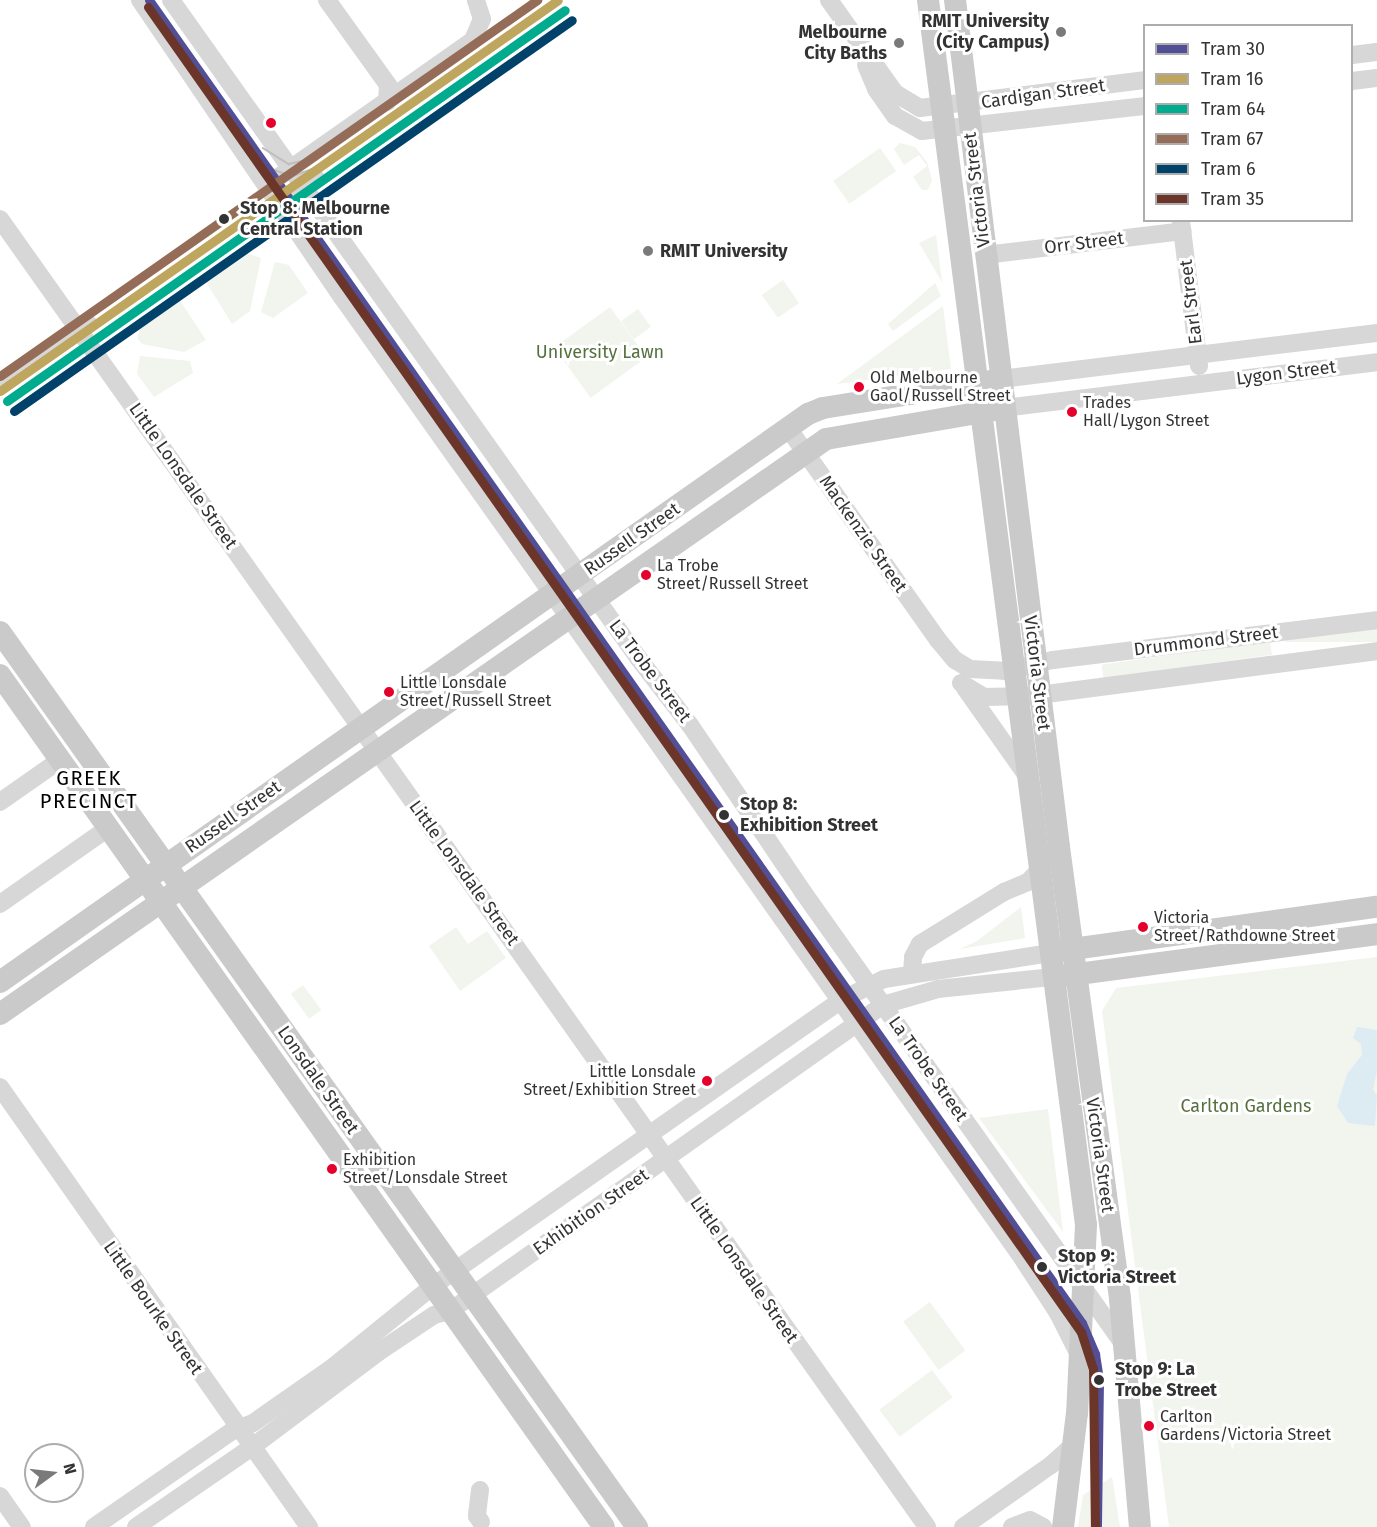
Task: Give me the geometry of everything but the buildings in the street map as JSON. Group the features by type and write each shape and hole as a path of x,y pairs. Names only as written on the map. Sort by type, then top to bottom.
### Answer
{"main road":[{"name":"Victoria Street","path":"928,0 1085,1214 1080,1358 1063,1527"},
{"name":"Victoria Street","path":"955,0 1000,380 1124,1345 1140,1527"},
{"name":"Russell Street","path":"7,977 789,428 823,408 1000,380"},
{"name":"Lygon Street","path":"981,412 1004,408"},
{"name":"Russell Street","path":"0,1014 182,890 806,453 837,435 981,412"},
{"path":"679,505 697,529"},
{"name":"Lonsdale Street","path":"0,632 632,1520"},
{"path":"3,680 27,671"},
{"name":"Lonsdale Street","path":"3,680 450,1311 606,1527"},
{"path":"234,817 251,841"},
{"name":"Exhibition Street","path":"1050,953 1072,948 1377,907"},
{"path":"178,928 199,914"},
{"path":"1198,931 1202,957"},
{"name":"Exhibition Street","path":"1053,977 1377,934"},
{"path":"7,977 29,994"},
{"path":"241,1016 262,1001"},
{"path":"302,1102 324,1088"},
{"path":"534,1428 556,1412"},
{"path":"606,1527 632,1520"}],"street":[{"name":"La Trobe Street","path":"140,0 280,205 571,617 688,790 857,1022 1028,1265 1058,1313 1080,1358"},
{"name":"La Trobe Street","path":"171,0 292,168 311,184 580,575 766,833 868,985 1124,1345"},
{"path":"329,0 388,85 387,102"},
{"path":"267,185 473,40 482,19 476,0"},
{"path":"829,0 857,40"},
{"name":"Cardigan Street","path":"857,40 900,99 920,108 967,104 1143,80"},
{"name":"Cardigan Street","path":"857,40 876,89 895,117 917,130 970,128 1143,106"},
{"path":"1353,55 1377,52"},
{"path":"1353,81 1377,78"},
{"path":"280,205 311,184"},
{"name":"Little Lonsdale Street","path":"0,219 84,327 361,728 651,1134 927,1527"},
{"name":"Orr Street","path":"985,255 1182,226"},
{"name":"Earl Street","path":"1182,226 1201,383"},
{"path":"0,386 84,327"},
{"name":"Lygon Street","path":"1000,380 1377,333"},
{"name":"Lygon Street","path":"1004,408 1377,362"},
{"name":"Mackenzie Street","path":"789,428 938,640 955,660 970,669 1014,670 1036,664"},
{"name":"Drummond Street","path":"1036,664 1377,620"},
{"name":"Mackenzie Street","path":"938,640 962,683 1028,778"},
{"name":"Drummond Street","path":"1040,695 1377,651"},
{"path":"962,683 978,695 1017,697 1040,695"},
{"path":"0,802 60,760"},
{"path":"0,904 108,828"},
{"path":"912,973 913,957 920,944 1004,892 1028,882 1039,870"},
{"name":"Exhibition Street","path":"94,1527 239,1428 253,1424 333,1367 433,1286 841,1000 868,985 912,973 1050,953"},
{"name":"Exhibition Street","path":"136,1527 252,1447 380,1351 434,1315 450,1311 883,1005 927,991 1053,977"},
{"name":"Little Bourke Street","path":"0,1087 309,1527"},
{"path":"673,1118 690,1143"},
{"path":"565,1194 581,1219"},
{"path":"489,1247 505,1272"},
{"path":"963,1527 1052,1465 1073,1444"},
{"path":"149,1489 163,1508"},
{"path":"480,1490 477,1516 481,1522"},
{"path":"0,1496 22,1527"},
{"path":"1012,1527 1030,1520 1043,1527"}],"green space":[{"path":"900,143 915,147 927,162 932,180 928,190 922,190 913,177 927,166 919,155 904,165 894,149"},
{"path":"880,148 896,171 849,204 833,181"},
{"path":"936,235 942,282 919,243"},
{"path":"247,253 261,258 250,311 232,324 206,282"},
{"path":"275,262 289,265 308,293 273,318 261,312"},
{"path":"783,280 799,303 778,318 762,295"},
{"path":"935,283 941,296 893,331 888,324"},
{"path":"179,299 206,340 184,352 142,344 137,338 141,325"},
{"path":"943,306 951,369 837,384"},
{"name":"University Lawn","path":"610,307 646,357 591,398 554,348"},
{"path":"638,309 651,327 634,339 621,321"},
{"path":"140,356 190,361 193,373 154,397 137,374"},
{"path":"1286,628 1377,628 1377,642 1286,642"},
{"path":"1270,641 1272,655 1104,679 1102,665"},
{"path":"1021,907 1025,938 960,949 977,941"},
{"path":"456,927 468,944 487,931 506,958 460,991 429,946"},
{"name":"Carlton Gardens","path":"1377,957 1377,1527 1169,1527 1102,1011 1116,988"},
{"path":"303,985 321,1010 309,1019 291,994"},
{"path":"1048,1109 1063,1232 979,1118"},
{"path":"930,1302 965,1351 939,1370 903,1321"},
{"path":"932,1370 952,1397 900,1437 879,1410"},
{"path":"1112,1477 1120,1527 1078,1527 1083,1495"}],"shaded area":[{"path":"1357,1027 1377,1030 1377,1071 1373,1090 1377,1095 1375,1126 1348,1123 1337,1106 1347,1074 1362,1055 1361,1044 1353,1038"}],"tram line":[{"name":"30","path":"149,0 1082,1323 1095,1354 1099,1380 1097,1527"},
{"name":"67","path":"0,376 537,0"},
{"name":"16","path":"0,391 558,0"},
{"name":"35","path":"148,7 1081,1332 1093,1369 1095,1527"},
{"name":"64","path":"7,401 565,10"},
{"name":"6","path":"14,411 572,20"},
{"path":"263,148 289,164 319,157"},
{"path":"259,156 274,170 293,176 323,165"}],"place":[{"name":"RMIT University (City Campus)","path":"1061,32"},
{"name":"Melbourne City Baths","path":"899,43"},
{"name":"Stop 8: Melbourne Central Station","path":"224,219"},
{"name":"RMIT University","path":"648,251"},
{"name":"Old Melbourne Gaol/Russell Street","path":"859,387"},
{"name":"Trades Hall/Lygon Street","path":"1072,412"},
{"name":"La Trobe Street/Russell Street","path":"646,575"},
{"name":"Little Lonsdale Street/Russell Street","path":"389,692"},
{"name":"Stop 8: Exhibition Street","path":"724,815"},
{"name":"Victoria Street/Rathdowne Street","path":"1143,927"},
{"name":"Little Lonsdale Street/Exhibition Street","path":"707,1081"},
{"name":"Exhibition Street/Lonsdale Street","path":"332,1169"},
{"name":"Stop 9: Victoria Street","path":"1042,1267"},
{"name":"Stop 9: La Trobe Street","path":"1099,1380"},
{"name":"Carlton Gardens/Victoria Street","path":"1149,1426"}],"district":[{"name":"GREEK PRECINCT","path":"89,790"}]}
